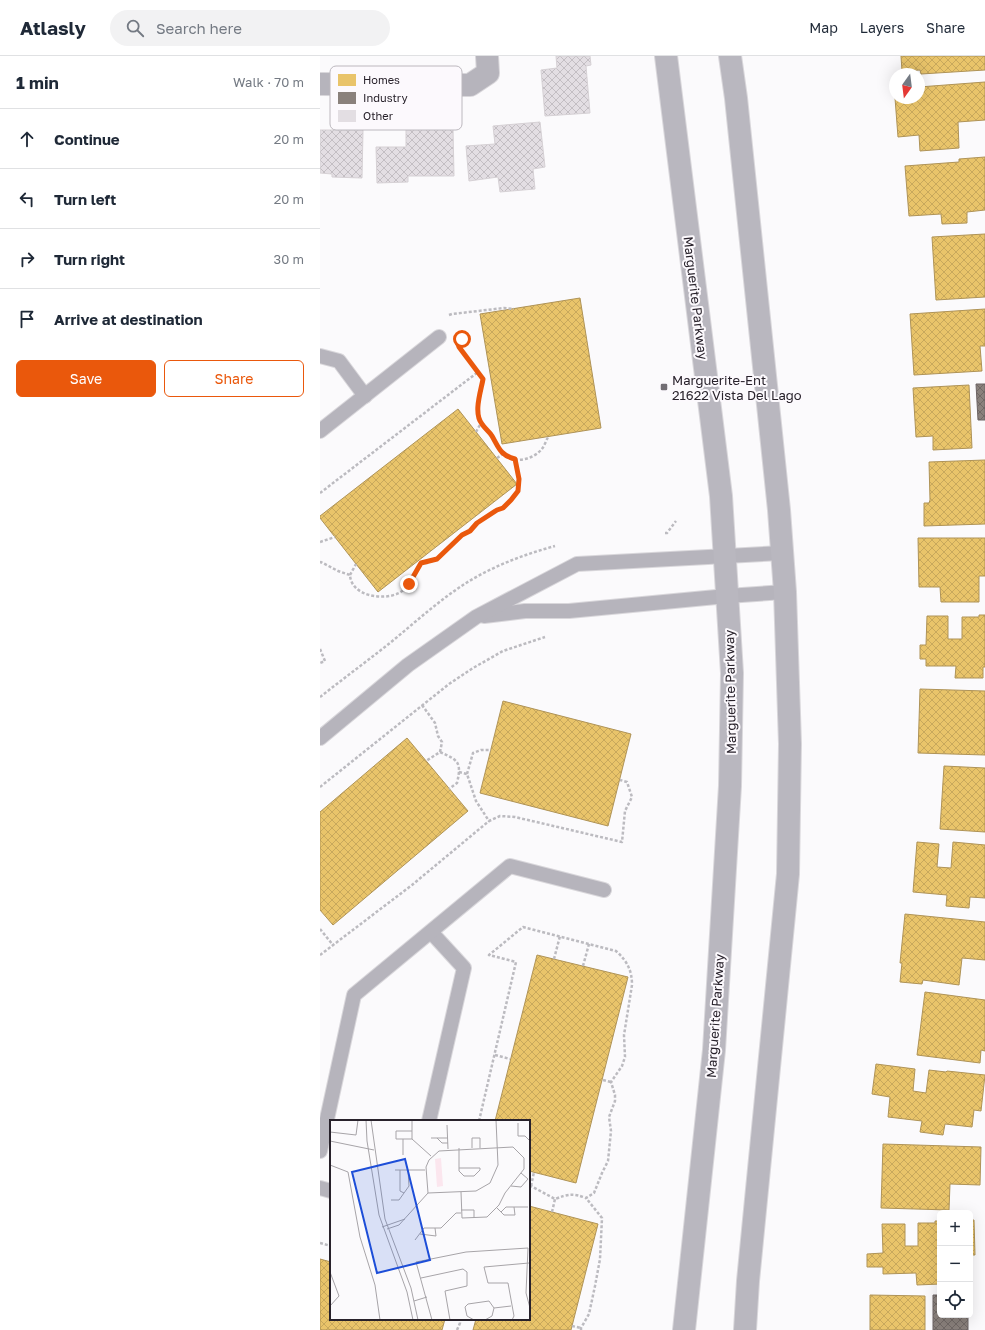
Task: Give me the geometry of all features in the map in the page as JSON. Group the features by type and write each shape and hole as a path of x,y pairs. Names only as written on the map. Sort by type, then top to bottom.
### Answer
{"main road":[{"name":"Marguerite Parkway","path":"666,56 720,488 732,673 729,802 714,1050 684,1330"},
{"path":"730,56 737,106 779,510 785,592 790,744 788,874 748,1281 745,1330"}],"street":[{"path":"462,85 470,85 487,64"},
{"path":"320,84 330,84"}],"lane":[{"path":"320,431 440,337"},
{"path":"320,356 339,360 365,396"},
{"path":"320,738 408,666 476,617 577,564 782,552"},
{"path":"476,617 525,611 569,611 785,592"},
{"path":"320,1152 354,995 510,866 604,890"},
{"path":"429,1120 464,968 431,932"},
{"path":"320,1188 330,1191"}],"path":[{"path":"445,317 452,314 504,308 514,309"},
{"path":"458,344 483,379 478,399 481,423 490,433 496,445 503,454 507,457 515,459 527,458 535,455 542,450 548,437"},
{"path":"320,493 478,372"},
{"path":"476,432 481,423"},
{"path":"497,458 503,454"},
{"path":"356,564 350,575 351,582 357,588 368,595 386,597 398,593 409,584 421,563 437,559 462,535 470,531 477,523 497,510 503,508 515,496 519,485 519,479 515,459"},
{"path":"320,542 335,537"},
{"path":"320,561 338,571 350,575"},
{"path":"320,787 422,705 473,668 503,651 551,636"},
{"path":"320,649 325,661 320,663"},
{"path":"422,705 435,723 438,736 442,742 440,752 426,761"},
{"path":"489,822 476,801 467,774 473,753 481,750 491,750"},
{"path":"440,752 458,762 460,772 457,783 449,789"},
{"path":"460,772 467,774"},
{"path":"320,955 412,885 489,822 500,816 515,817 622,842 625,811 632,798 627,782 620,780"},
{"path":"480,1120 516,962 489,955 523,927 616,951 629,965 632,979 624,1035 625,1056 622,1066 611,1082"},
{"path":"320,928 333,945"},
{"path":"554,959 560,936"},
{"path":"583,966 589,944"},
{"path":"494,1055 510,1059"},
{"path":"602,1080 611,1082"},
{"path":"586,1198 594,1193 608,1161 611,1131 608,1117 616,1095 611,1082"},
{"path":"534,1172 530,1186 555,1200"},
{"path":"552,1212 555,1200 567,1194 578,1194 586,1198 602,1218 600,1259 589,1314 581,1329 572,1326"},
{"path":"320,1243 330,1246"},
{"path":"457,1330 460,1320"}],"building: Homes":[{"path":"901,56 985,56 985,70 925,74 925,68 902,68"},
{"path":"985,82 985,120 958,122 959,148 920,151 919,135 898,137 895,104 925,104 925,87"},
{"path":"985,157 985,210 967,212 967,223 942,224 941,214 909,216 905,166 959,162 959,159"},
{"path":"985,234 985,297 936,300 932,237"},
{"path":"580,298 601,428 502,444 480,314"},
{"path":"985,309 985,346 980,346 982,371 914,375 910,314"},
{"path":"969,385 972,448 933,450 933,436 916,437 913,388"},
{"path":"458,409 517,484 378,592 320,518 320,516"},
{"path":"985,460 985,524 924,526 924,503 929,503 930,500 929,462"},
{"path":"918,538 985,538 985,576 979,576 979,602 941,602 940,587 919,587"},
{"path":"979,615 985,615 985,667 983,667 983,678 955,678 956,666 926,666 926,659 920,659 920,645 926,645 927,616 948,616 948,639 962,639 962,617 979,617"},
{"path":"920,689 985,691 985,755 918,753"},
{"path":"503,701 631,734 608,826 480,793"},
{"path":"407,738 468,811 333,925 320,910 320,812"},
{"path":"944,766 985,768 985,832 940,829"},
{"path":"917,842 939,844 937,867 951,868 953,842 985,845 985,898 970,897 969,908 946,906 947,895 913,892"},
{"path":"905,914 985,922 985,960 962,958 959,985 923,980 922,984 900,982 902,963 900,963"},
{"path":"537,955 628,977 576,1183 530,1171 530,1120 495,1120"},
{"path":"925,992 985,1000 985,1051 981,1050 980,1063 917,1055"},
{"path":"876,1064 915,1069 913,1091 926,1093 929,1070 985,1075 981,1111 974,1110 972,1127 945,1124 943,1135 920,1132 922,1121 888,1117 890,1097 872,1094"},
{"path":"883,1144 981,1147 980,1185 950,1184 949,1210 881,1208"},
{"path":"530,1206 598,1224 571,1330 473,1330 476,1320 530,1320"},
{"path":"973,1220 974,1220 975,1255 973,1255"},
{"path":"935,1221 937,1221 937,1284 917,1285 916,1273 883,1274 883,1267 867,1267 867,1254 883,1253 882,1224 905,1224 905,1246 918,1246 918,1223 935,1223"},
{"path":"320,1259 330,1262 330,1320 445,1320 442,1330 320,1330"},
{"path":"870,1295 925,1296 925,1330 870,1330"}],"building: Industry":[{"path":"976,384 985,384 985,420 978,420"},
{"path":"933,1295 937,1295 937,1318 968,1318 968,1330 933,1330"}],"building: Other":[{"path":"556,56 590,56 591,65 586,66 590,113 545,116 541,70 557,68"},
{"path":"540,122 545,167 533,169 535,189 500,192 498,177 469,181 466,146 495,144 493,126"},
{"path":"320,130 363,130 362,178 332,177 332,174 320,173"},
{"path":"406,130 453,130 454,176 408,176 408,182 377,183 376,147 406,147"}],"place":[{"name":"Marguerite-Ent 21622 Vista Del Lago","path":"664,387"}],"route":[{"path":"409,584 421,563 427,563 437,559 462,535 470,531 477,523 507,505 518,491 519,479 515,459 507,457 501,452 493,437 481,423 478,399 483,384 483,379 459,347 459,341 462,339"}]}
